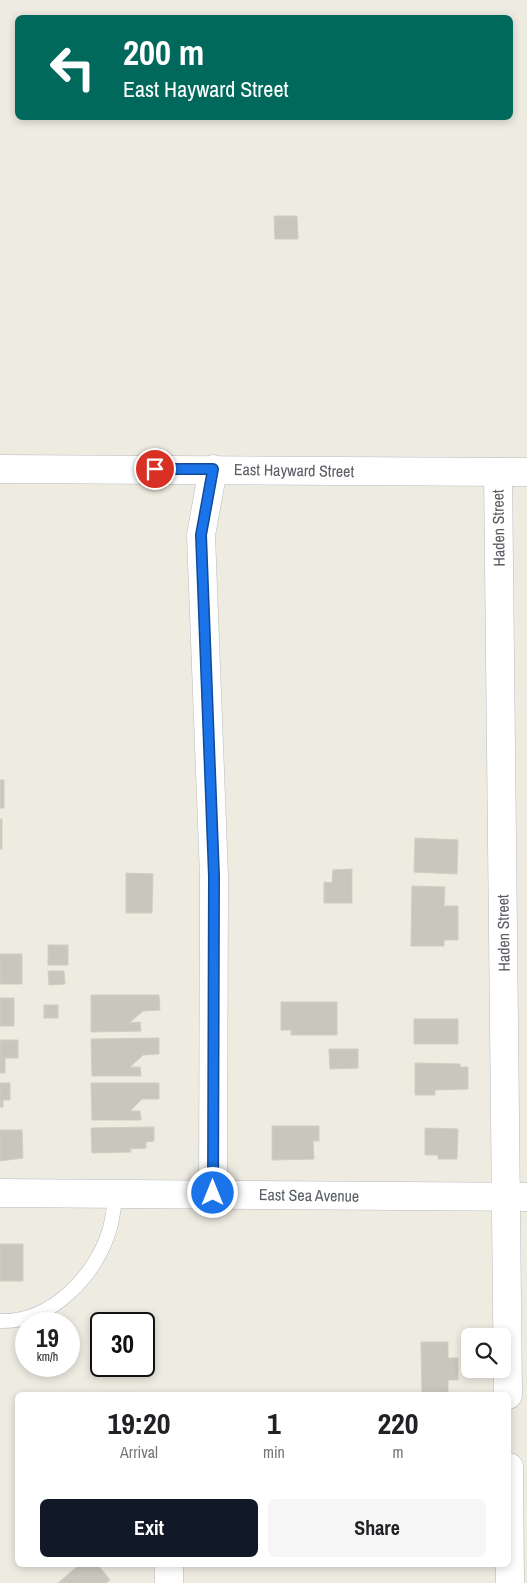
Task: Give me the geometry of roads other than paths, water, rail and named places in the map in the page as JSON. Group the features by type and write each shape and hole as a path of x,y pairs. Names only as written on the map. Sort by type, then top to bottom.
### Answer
{"street":[{"name":"East Hayward Street","path":"0,469 527,472"},
{"path":"213,469 201,535 214,876 213,1193"},
{"name":"Haden Street","path":"498,472 517,1197 508,1392"},
{"name":"East Sea Avenue","path":"0,1193 213,1193 517,1197"},
{"path":"169,1567 169,1583"},
{"path":"510,1567 510,1583"}],"lane":[{"path":"0,1321 14,1322 40,1312 72,1291 94,1264 110,1229 116,1193"}]}
